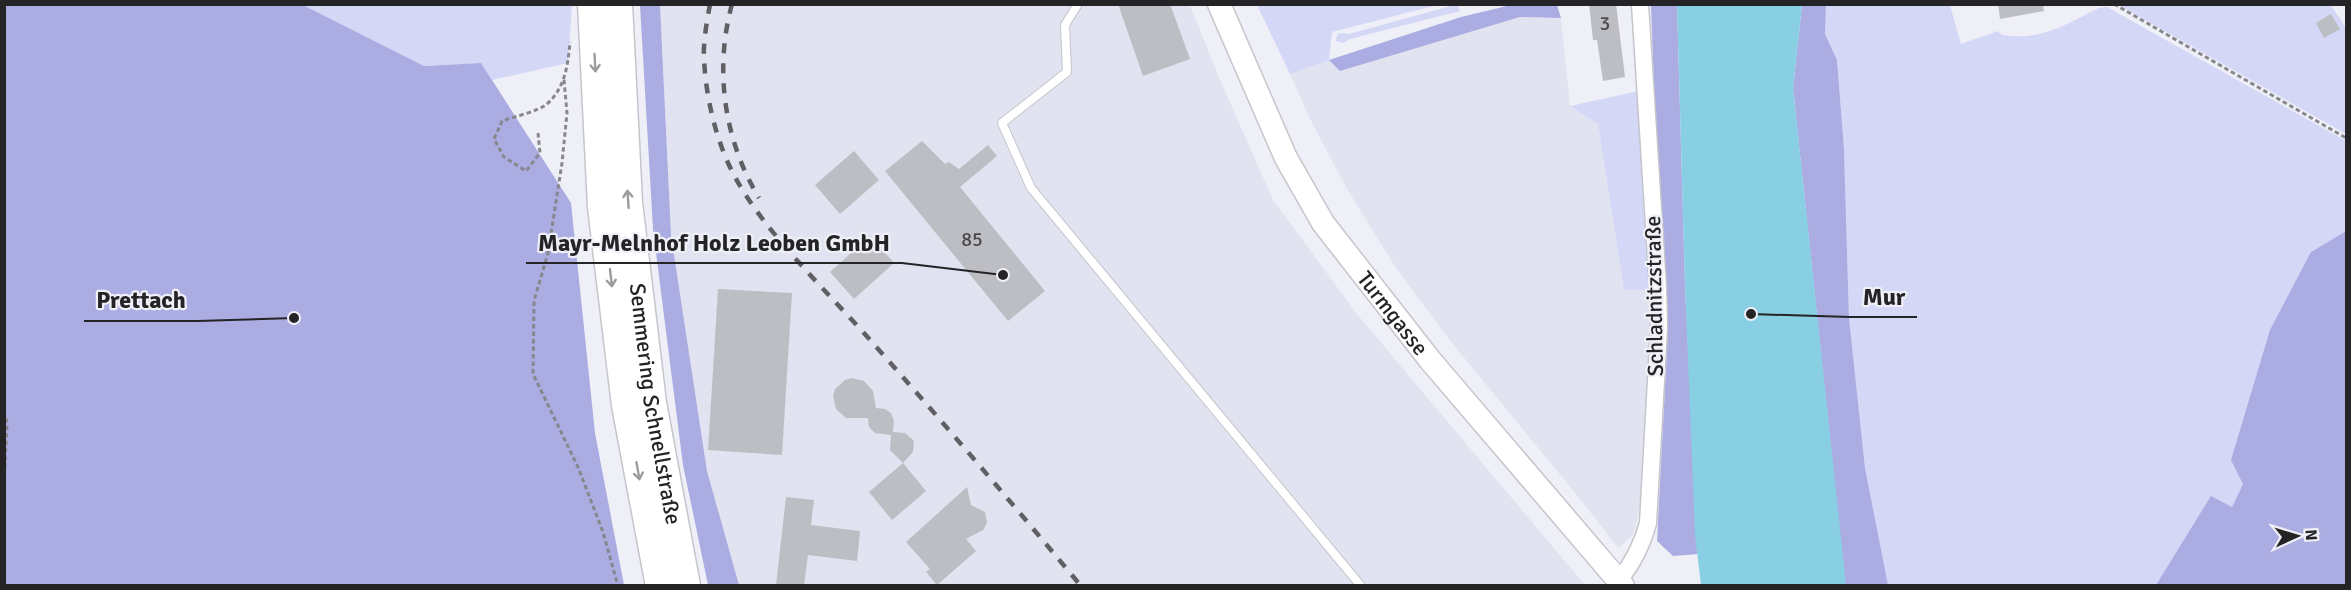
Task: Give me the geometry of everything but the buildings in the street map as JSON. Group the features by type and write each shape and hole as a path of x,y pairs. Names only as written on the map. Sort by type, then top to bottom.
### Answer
{"highway":[{"name":"Semmering Schnellstraße","path":"592,4 605,231 626,405 660,585"},
{"name":"Semmering Schnellstraße","path":"618,4 628,203 652,403 686,585"}],"main road":[{"name":"Turmgasse","path":"1219,4 1286,158 1323,223 1430,360 1621,583"}],"street":[{"name":"Schladnitzstraße","path":"1621,583 1642,544 1648,523 1659,327 1640,4"}],"lane":[{"path":"1078,4 1065,25 1067,72 1002,123 1031,188 1361,585"}],"path":[{"path":"2114,4 2118,9 2346,138"},
{"path":"570,40 564,80 567,112 562,163 548,253 534,301 533,375 578,467 603,532 618,585"},
{"path":"538,134 540,153 526,171 504,157 494,139 502,121 546,105 564,80"},
{"path":"4,411 7,423 4,486"}],"shaded area":[{"path":"1257,4 1437,5 1332,32 1329,60 1290,74"},
{"path":"1458,4 1460,11 1350,39 1343,43 1336,41 1340,33 1349,34"},
{"path":"4,5 303,5 424,66 481,63 571,203 595,433 624,585 5,585"},
{"path":"303,5 572,5 568,63 492,80 481,63 424,66"},
{"path":"640,5 660,5 671,235 707,471 739,585 708,585 683,465 653,229"},
{"path":"660,5 1190,5 1273,200 1357,314 1585,585 739,585 707,471 671,235"},
{"path":"1511,5 1557,5 1561,18 1520,17 1340,71 1329,60 1461,17"},
{"path":"1651,5 1677,5 1685,284 1698,554 1673,556 1657,541 1668,329 1658,196"},
{"path":"1677,5 1802,5 1793,88 1846,585 1701,585 1695,535"},
{"path":"1802,5 1826,5 1825,34 1837,60 1844,149 1849,318 1865,468 1888,585 1846,585 1845,582 1793,88"},
{"path":"1826,5 1950,5 1961,44 1998,31 2002,35 2016,36 2041,34 2099,8 2107,7 2346,141 2346,231 2311,252 2243,484 2232,507 2211,497 2156,585 1888,585 1865,468 1849,318 1844,149 1837,60 1825,34"},
{"path":"2119,5 2331,5 2346,28 2346,134"},
{"path":"1520,17 1561,18 1570,106 1598,124 1624,290 1652,290 1643,477 1638,517 1633,535 1618,548 1448,338 1396,268 1347,189 1310,119 1290,74 1329,60 1340,71"},
{"path":"1639,91 1652,290 1624,290 1598,124 1570,106"},
{"path":"2346,231 2346,585 2156,585 2211,496 2232,507 2243,484 2231,460 2270,330 2311,252"}],"railway":[{"path":"710,4 704,52 710,104 722,149 748,198 798,262 924,401 1081,586"},
{"path":"732,4 724,54 723,79 726,104 737,152 759,198"}],"place":[{"name":"Mayr-Melnhof Holz Leoben GmbH","path":"1003,275"},
{"name":"Mur","path":"1751,314"},
{"name":"Prettach","path":"294,318"}]}
